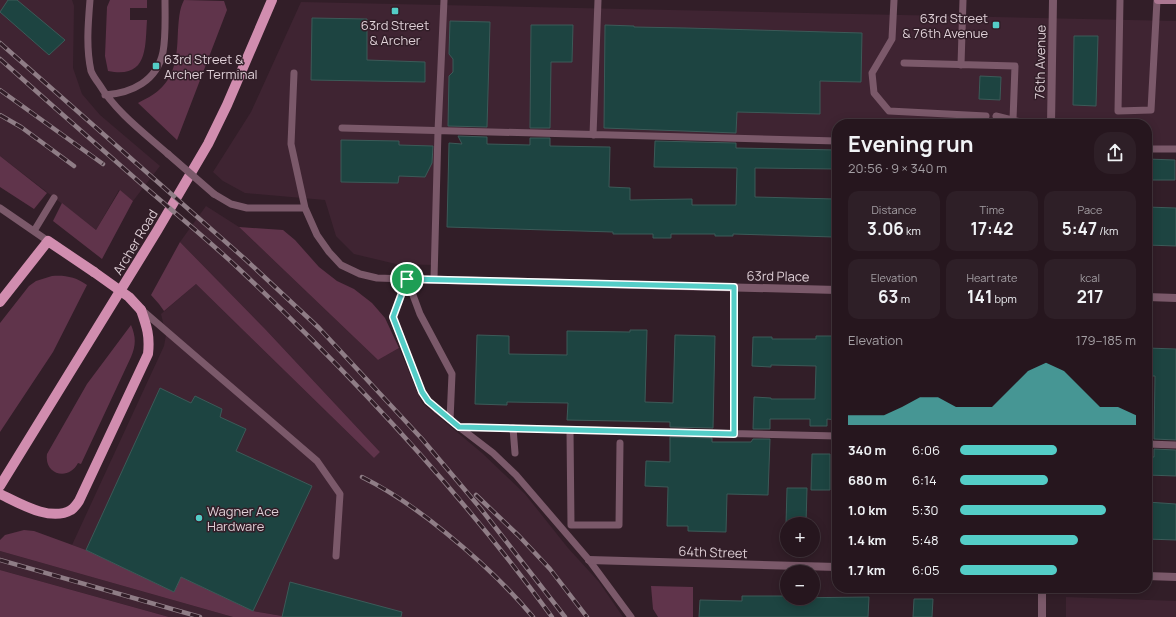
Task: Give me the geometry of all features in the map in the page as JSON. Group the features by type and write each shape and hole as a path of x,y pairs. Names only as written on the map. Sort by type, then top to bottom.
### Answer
{"main road":[{"name":"Archer Road","path":"0,486 208,144 227,105 272,0"},
{"path":"1157,0 1176,0"},
{"path":"0,302 48,241 129,297 141,310 148,330 150,343 148,354 79,501 72,510 60,514 47,513 30,508 0,494"}],"street":[{"name":"76th Avenue","path":"1051,119 1053,0"},
{"name":"63rd Place","path":"407,279 832,290"},
{"path":"1152,297 1176,298"},
{"name":"64th Street","path":"589,560 832,567"},
{"path":"1152,576 1176,577"},
{"path":"1042,593 1042,617"}],"lane":[{"path":"90,0 88,53 92,73 105,95 117,109 214,194 231,204 248,208 305,208"},
{"path":"105,95 127,92 139,86 150,77 157,67 163,54 165,37 165,0"},
{"path":"434,279 438,131 444,0"},
{"path":"594,135 598,0"},
{"path":"894,0 892,39 872,73 874,93 889,111 986,116"},
{"path":"961,65 963,0"},
{"path":"1120,0 1118,110 1151,110 1157,0"},
{"path":"904,63 1015,66 1013,119"},
{"path":"294,73 291,144 305,208 317,235 329,252 341,265 360,274 377,278 407,279"},
{"path":"996,116 1009,119"},
{"path":"342,128 832,141"},
{"path":"1152,149 1176,149"},
{"path":"34,231 54,198"},
{"path":"0,208 48,241"},
{"path":"407,279 393,317 422,392 428,401 493,453 516,474 589,560 631,617"},
{"path":"407,279 420,314 452,374 450,420"},
{"path":"734,287 734,434"},
{"path":"141,310 317,461 340,494 336,556"},
{"path":"459,427 832,436"},
{"path":"513,428 515,453"},
{"path":"570,430 571,524 619,525 620,444"},
{"path":"1152,444 1176,445"}],"shaded area":[{"path":"0,0 72,0 74,6 73,68 82,94 100,115 160,166 133,201 119,190 96,230 0,156"},
{"path":"110,0 147,0 147,8 130,8 130,20 147,20 146,41 142,59 137,66 131,70 121,72 108,71 105,56 107,7"},
{"path":"184,0 224,1 227,10 177,140 138,103 159,90 165,84 173,70 181,7"},
{"path":"301,2 1176,21 1176,150 1152,149 1152,119 832,119 832,141 438,131 434,265 396,264 354,254 336,236 325,200 245,193 223,181 213,172 251,112"},
{"path":"0,156 47,193 34,209 0,187"},
{"path":"120,190 133,201 102,259 53,221 62,203 96,230"},
{"path":"206,206 239,227 378,360 399,348 422,403 482,453 525,494 568,548 599,582 623,617 288,617 253,611 182,577 174,592 86,550 72,545 164,346 166,335 161,314 196,284 374,458 380,452 266,330 180,242"},
{"path":"239,227 283,230 295,240 319,267 337,281 354,289 372,303 385,318 399,348 378,360"},
{"path":"180,242 266,330 380,452 374,458 196,284 164,311 151,295"},
{"path":"52,276 70,277 87,285 53,352 0,432 0,323 29,286 36,281"},
{"path":"131,325 135,341 133,353 81,464 78,463 74,469 63,474 53,471 49,467 47,454 87,384"},
{"path":"24,530 34,531 86,550 174,592 181,577 253,611 288,617 233,617 0,551 0,540 5,535"},
{"path":"0,551 233,617 169,617 0,570"},
{"path":"0,570 169,617 0,617"},
{"path":"651,586 693,587 693,617 658,617 653,609"},
{"path":"1066,597 1176,601 1176,617 1066,617"}],"building":[{"path":"8,0 17,0 65,40 49,55 0,12"},
{"path":"312,18 367,19 367,60 425,62 425,82 311,80"},
{"path":"450,21 490,22 487,127 448,126 449,76 453,72 453,59 449,54"},
{"path":"531,25 573,25 572,62 551,62 550,128 530,128"},
{"path":"605,25 862,33 861,82 820,81 820,114 737,112 736,133 604,128"},
{"path":"1074,36 1098,36 1096,106 1073,105"},
{"path":"980,76 1001,77 1000,100 979,99"},
{"path":"458,136 487,137 487,144 530,145 530,138 550,138 550,146 610,147 609,187 630,188 630,200 692,199 692,205 736,205 737,168 654,167 655,141 736,143 736,148 832,150 832,169 755,168 755,197 832,199 832,237 671,234 671,238 653,238 653,234 613,234 613,232 447,227 449,143 462,144"},
{"path":"341,140 399,141 399,145 433,146 432,163 425,177 399,176 398,183 341,182"},
{"path":"1152,159 1175,160 1175,180 1152,180"},
{"path":"1152,207 1176,208 1176,246 1152,245"},
{"path":"630,330 647,330 645,402 673,403 675,335 715,336 713,428 670,427 670,422 567,420 568,403 507,402 507,405 475,404 477,335 509,336 509,354 567,355 567,331 630,332"},
{"path":"816,336 832,336 832,420 827,419 827,426 810,426 810,419 770,419 770,429 753,429 754,397 771,399 815,399 816,366 752,366 753,337 772,337 772,339 816,339"},
{"path":"1152,348 1176,349 1176,440 1154,439 1155,376 1152,376"},
{"name":"Wagner Ace Hardware","path":"160,388 191,403 195,396 222,409 220,417 246,429 236,451 312,486 253,611 181,577 174,592 86,550"},
{"path":"670,437 712,438 712,442 751,442 753,439 770,439 768,495 727,494 726,532 688,531 688,526 667,526 668,487 645,486 646,461 670,462"},
{"path":"1154,449 1176,450 1176,476 1152,475 1152,457 1154,457"},
{"path":"812,454 830,454 830,490 811,490"},
{"path":"787,488 807,488 806,517 786,517"},
{"path":"1152,502 1176,504 1176,540 1152,539"},
{"path":"290,582 402,612 401,617 282,617"},
{"path":"742,596 780,596 780,605 820,605 820,598 869,597 868,617 699,617 700,600 742,601"},
{"path":"914,599 933,599 932,617 913,617"}],"railway":[{"path":"0,43 245,259 319,328 422,439 481,509 565,617"},
{"path":"0,59 227,258 322,350 363,392 442,479 480,524 552,617"},
{"path":"0,90 103,164"},
{"path":"0,115 21,127 74,166"},
{"path":"362,477 406,502 446,533 469,552 513,594 533,617"},
{"path":"476,495 519,536 550,569 587,617"},
{"path":"0,560 200,617"}],"place":[{"name":"63rd Street & Archer","path":"395,11"},
{"name":"63rd Street & 76th Avenue","path":"996,25"},
{"name":"63rd Street & Archer Terminal","path":"156,66"},
{"name":"Wagner Ace Hardware","path":"199,518"}],"route":[{"path":"407,279 734,287 734,434 459,427 437,410 422,392 393,317 407,279"}]}
